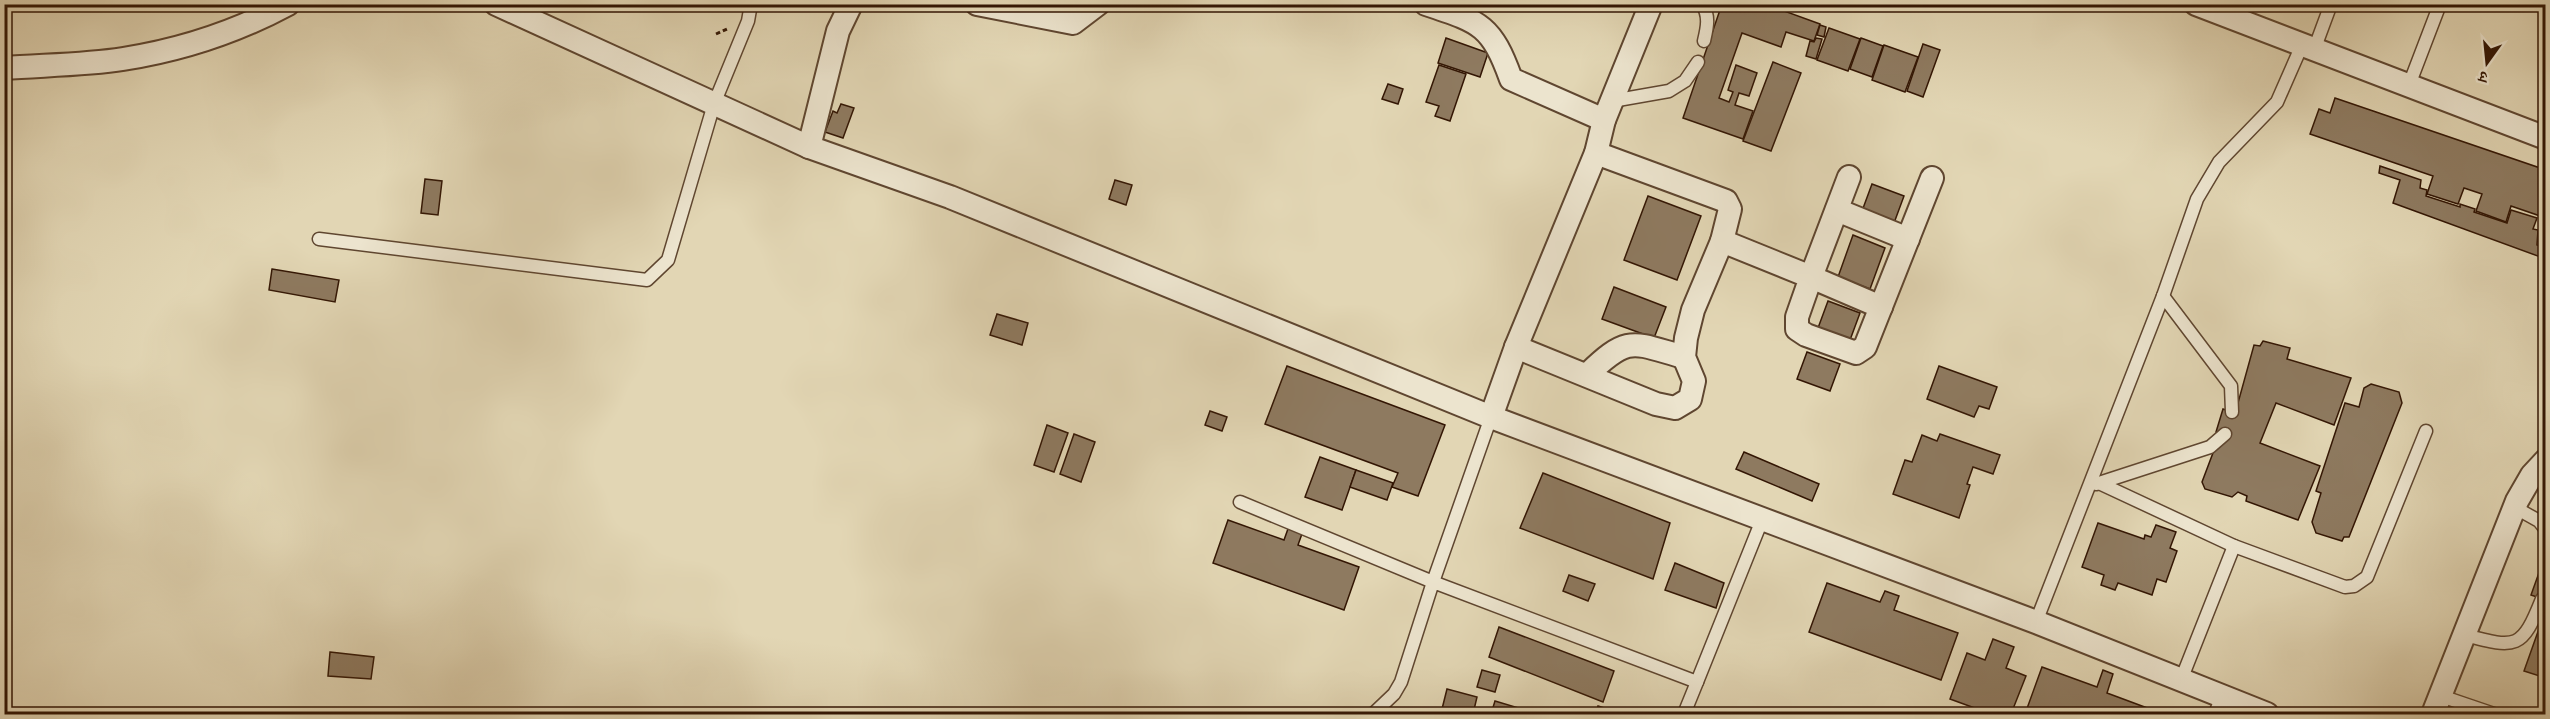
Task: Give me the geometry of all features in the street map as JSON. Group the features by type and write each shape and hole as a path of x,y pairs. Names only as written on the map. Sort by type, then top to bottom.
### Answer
{"street":[{"path":"4,68 123,59 205,40 247,26 288,4"},
{"path":"496,4 809,147 950,197 1491,417 2036,622 2181,680 2218,705 2261,713"},
{"path":"809,147 838,31 851,4"},
{"path":"977,4 1073,23 1098,4"},
{"path":"1426,4 1486,29 1500,48 1511,79 1608,110"},
{"path":"1491,417 1516,347 1596,153 1608,110 1651,4"},
{"path":"2196,4 2546,138"},
{"path":"1516,347 1588,374 1656,404 1675,408 1690,399 1695,381 1684,357 1686,338 1694,310 1722,241 1730,210 1726,201 1596,153"},
{"path":"1849,177 1797,317 1797,329 1806,335 1856,353 1865,347 1932,178"},
{"path":"1837,210 1908,239"},
{"path":"1722,241 1881,308"},
{"path":"1588,374 1622,346 1640,345 1684,357"},
{"path":"2437,705 2514,507 2532,475 2546,460"}],"lane":[{"path":"319,239 647,279 668,260 714,104 748,21 751,4"},
{"path":"1702,4 1707,23 1704,41"},
{"path":"2036,622 2086,487 2163,296 2197,199 2207,179 2277,102 2331,4"},
{"path":"2409,85 2440,4"},
{"path":"1608,110 1668,91 1685,81 1698,62"},
{"path":"2163,296 2231,386 2232,412"},
{"path":"1373,714 1394,694 1401,682 1433,582 1491,417"},
{"path":"2099,483 2235,546 2345,587 2361,582 2367,577 2426,431"},
{"path":"2086,487 2210,447 2225,434"},
{"path":"1240,502 1433,582 1697,682"},
{"path":"2514,507 2539,521 2546,530"},
{"path":"1684,714 1762,520"},
{"path":"2181,680 2235,546"},
{"path":"2465,635 2496,644 2521,640 2529,631 2542,599"},
{"path":"2437,705 2494,714"}],"building":[{"path":"1722,4 1765,4 1820,24 1814,41 1786,32 1781,47 1742,33 1719,98 1729,102 1733,92 1728,90 1736,65 1757,73 1749,96 1739,93 1735,105 1753,111 1743,139 1683,118"},
{"path":"1820,25 1826,27 1824,37 1817,35"},
{"path":"1829,28 1860,39 1848,71 1817,60"},
{"path":"1446,38 1488,53 1480,77 1438,63"},
{"path":"1816,38 1822,39 1816,59 1806,56 1810,41 1814,42"},
{"path":"1861,38 1883,46 1872,77 1850,69"},
{"path":"1923,44 1940,50 1923,97 1907,91"},
{"path":"1884,45 1918,57 1905,92 1872,80"},
{"path":"1773,62 1801,73 1771,151 1743,141"},
{"path":"1439,65 1466,74 1450,121 1435,116 1439,106 1426,102"},
{"path":"1388,84 1403,89 1398,104 1382,99"},
{"path":"2335,98 2546,170 2546,241 2536,237 2543,217 2511,206 2506,222 2476,211 2482,194 2464,188 2458,204 2427,194 2433,176 2310,134 2319,109 2330,113"},
{"path":"841,104 854,108 843,138 825,132 833,111 837,113"},
{"path":"2380,166 2421,180 2420,188 2427,190 2426,196 2460,207 2460,204 2475,209 2474,212 2507,223 2511,210 2537,218 2533,229 2538,230 2537,245 2546,247 2546,259 2393,203 2400,180 2379,173"},
{"path":"425,179 442,181 438,215 421,213"},
{"path":"1115,180 1132,185 1126,205 1109,199"},
{"path":"1872,184 1904,196 1894,223 1862,211"},
{"path":"1648,196 1701,216 1677,280 1624,260"},
{"path":"1853,235 1885,248 1870,289 1838,277"},
{"path":"272,269 339,280 335,302 269,290"},
{"path":"1614,287 1666,307 1654,338 1602,319"},
{"path":"1828,301 1860,313 1850,340 1818,328"},
{"path":"997,314 1028,323 1022,345 990,335"},
{"path":"2263,341 2290,348 2287,359 2351,378 2334,425 2276,403 2260,443 2320,466 2298,520 2246,501 2247,496 2238,492 2232,497 2205,489 2202,482 2216,445 2227,435 2216,432 2223,409 2232,412 2238,403 2254,345 2260,346"},
{"path":"1807,352 1840,364 1830,391 1797,379"},
{"path":"1287,366 1445,425 1418,496 1392,487 1398,473 1265,424"},
{"path":"1939,366 1997,387 1989,409 1979,406 1974,417 1927,399"},
{"path":"2371,384 2399,392 2402,403 2349,537 2344,537 2342,541 2316,533 2312,522 2321,493 2316,491 2345,403 2359,407 2364,388"},
{"path":"1210,411 1227,417 1222,431 1205,425"},
{"path":"1047,425 1068,433 1054,472 1034,465"},
{"path":"1074,434 1095,442 1081,482 1060,474"},
{"path":"1940,434 2000,455 1993,474 1973,467 1967,484 1970,485 1959,518 1893,494 1905,460 1912,462 1922,435 1937,441"},
{"path":"1744,452 1819,484 1812,501 1736,469"},
{"path":"1320,457 1356,470 1342,510 1305,497"},
{"path":"1356,470 1393,483 1387,500 1350,487"},
{"path":"1543,473 1670,523 1653,579 1520,528"},
{"path":"1228,520 1284,540 1289,526 1303,531 1298,545 1359,567 1344,610 1213,563"},
{"path":"2098,523 2144,539 2145,535 2151,537 2156,525 2176,532 2170,548 2177,551 2166,582 2157,579 2152,595 2118,583 2115,590 2101,585 2104,575 2082,567"},
{"path":"1675,563 1724,583 1716,608 1665,590"},
{"path":"2541,567 2546,568 2546,600 2531,595"},
{"path":"1569,575 1595,584 1588,601 1563,591"},
{"path":"1827,583 1880,602 1885,591 1899,596 1894,610 1958,633 1941,680 1809,632"},
{"path":"2546,609 2546,678 2524,671"},
{"path":"1499,627 1614,671 1603,702 1489,657"},
{"path":"1993,639 2014,647 2006,668 2026,676 2011,714 1991,714 1950,699 1967,653 1985,660"},
{"path":"330,652 374,657 371,679 328,676"},
{"path":"2042,667 2097,687 2103,670 2113,674 2107,693 2158,712 2157,714 2025,714"},
{"path":"1482,670 1500,675 1495,692 1477,687"},
{"path":"1447,689 1477,697 1473,714 1442,709"},
{"path":"1495,701 1535,713 1491,714"},
{"path":"1598,706 1623,714 1595,714"}]}
